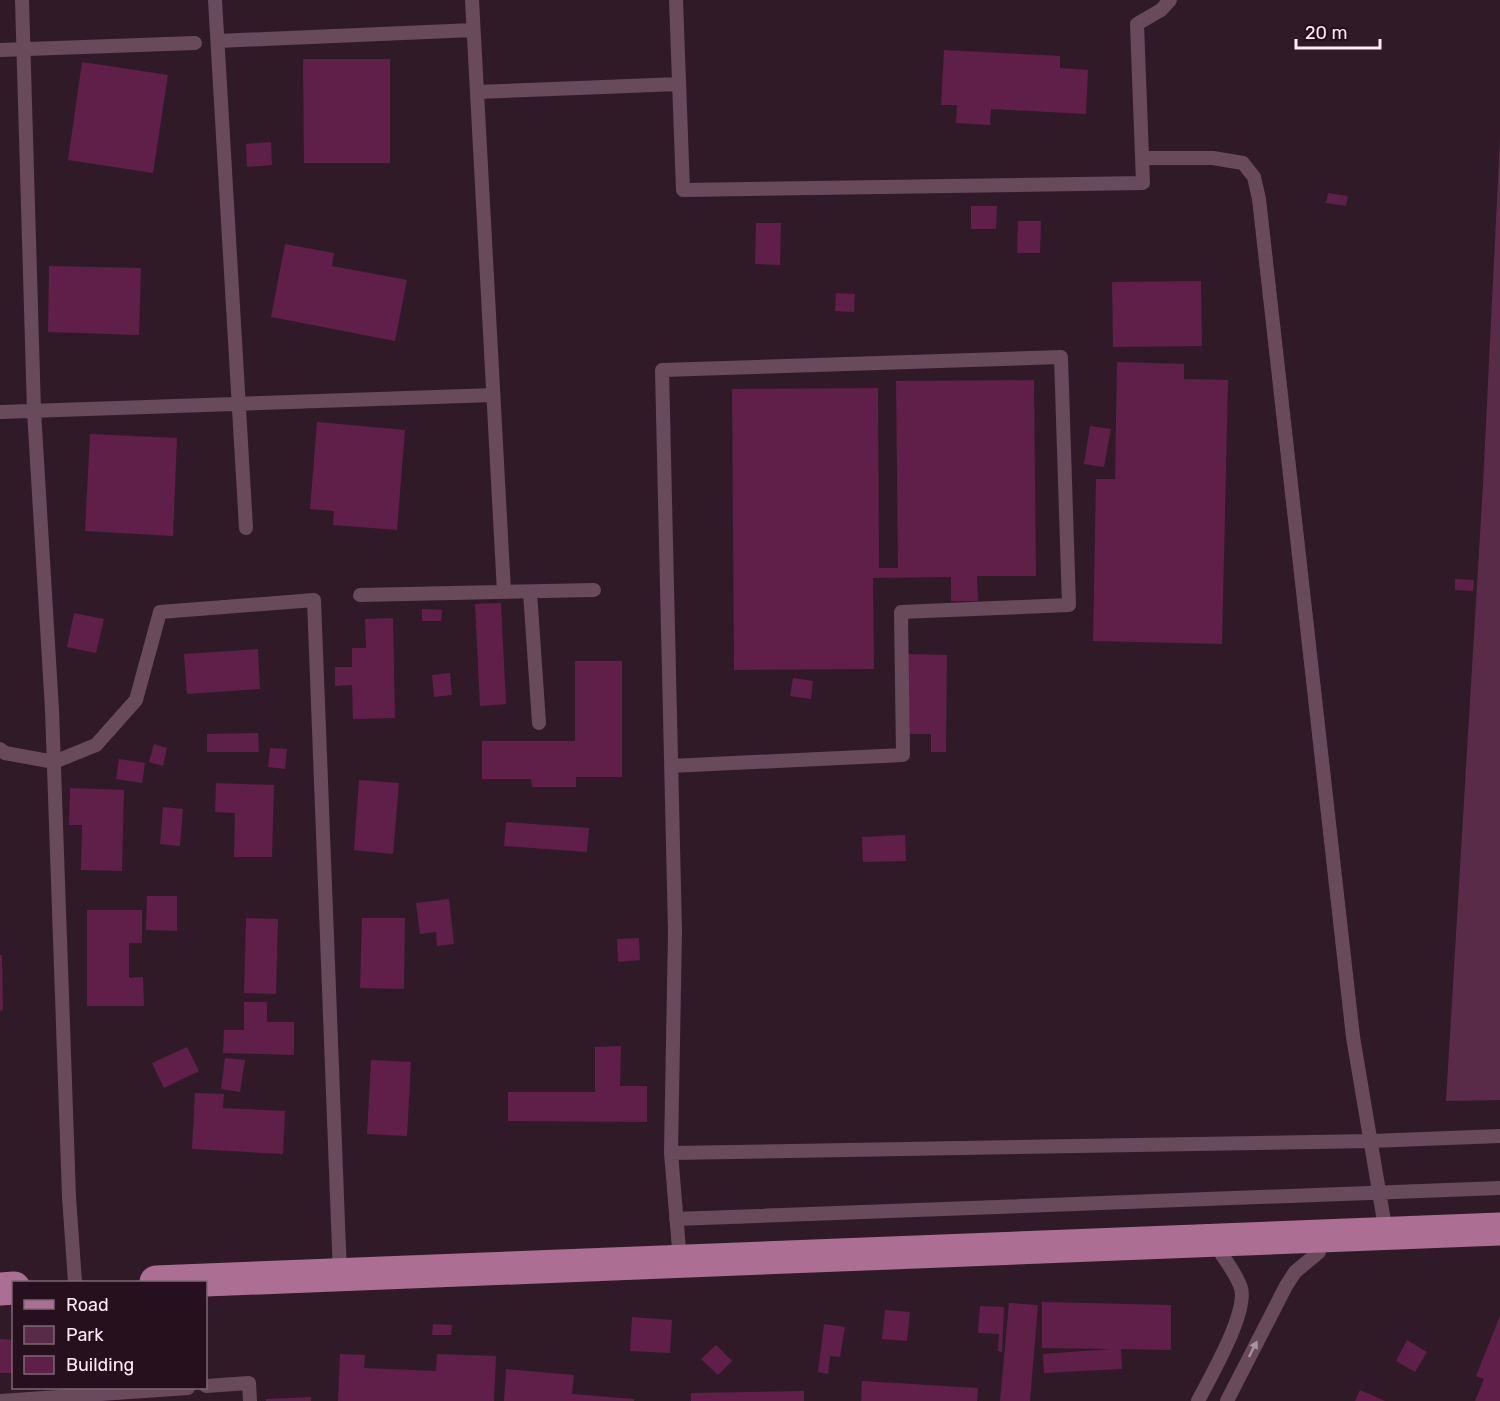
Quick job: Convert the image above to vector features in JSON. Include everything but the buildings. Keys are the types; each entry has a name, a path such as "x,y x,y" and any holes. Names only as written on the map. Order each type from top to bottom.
{"main road":[{"path":"182,1281 1500,1229"},
{"path":"207,1296 1500,1246"}],"lane":[{"path":"22,0 34,411 54,762 69,1197 75,1281"},
{"path":"215,0 246,528"},
{"path":"472,0 504,592"},
{"path":"676,0 683,190 1143,183 1137,24 1161,10 1170,0"},
{"path":"218,41 473,30"},
{"path":"0,50 195,44"},
{"path":"477,92 679,84"},
{"path":"1142,158 1213,158 1243,163 1254,177 1259,199 1353,1037 1386,1233"},
{"path":"671,766 903,754 901,612 1069,605 1061,357 662,370 671,766 675,931 671,1153 680,1261"},
{"path":"0,412 493,395"},
{"path":"360,595 594,590"},
{"path":"530,592 539,723"},
{"path":"0,749 5,753 54,762 96,745 136,700 160,612 314,600 340,1275"},
{"path":"671,1153 1371,1141 1500,1136"},
{"path":"676,1219 1500,1188"},
{"path":"1227,1401 1295,1272 1319,1252"},
{"path":"1198,1401 1241,1309 1241,1289 1232,1269 1222,1255"},
{"path":"207,1386 249,1383 250,1401"},
{"path":"0,1401 174,1389"}],"green space":[{"path":"1500,139 1500,1100 1446,1101 1483,485"}]}
